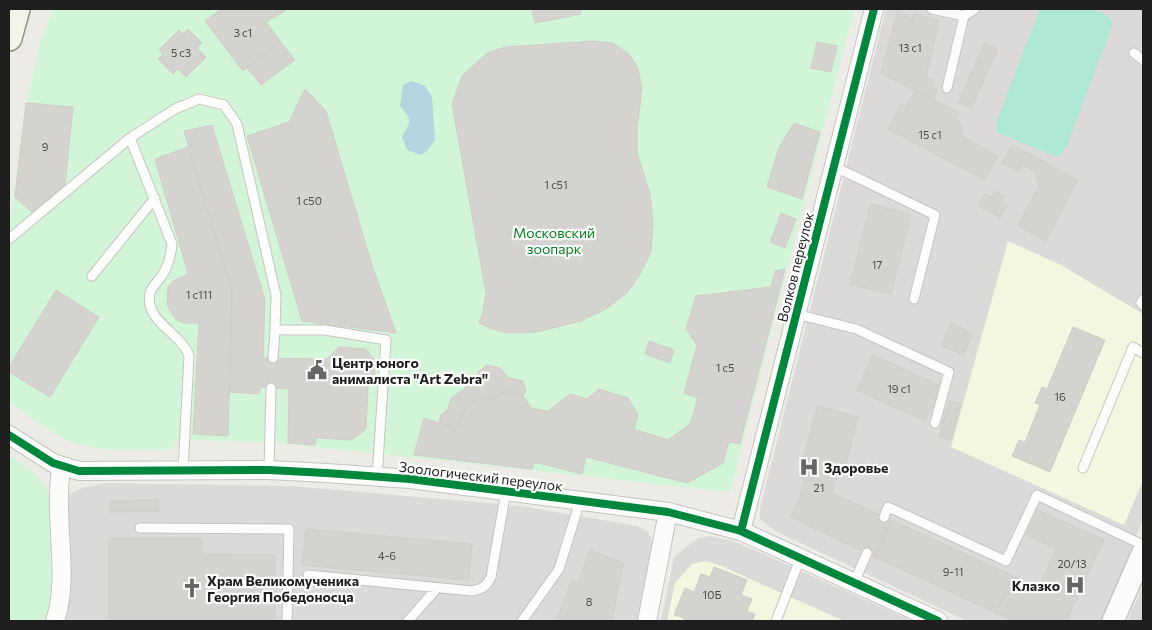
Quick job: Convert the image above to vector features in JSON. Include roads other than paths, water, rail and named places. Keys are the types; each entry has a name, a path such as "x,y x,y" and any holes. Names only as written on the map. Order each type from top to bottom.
{"main road":[{"path":"9,38 17,9"}],"street":[{"name":"Волков переулок","path":"741,532 874,9"},
{"name":"Зоологический переулок","path":"9,435 61,468 79,471 269,470 377,476 668,512 741,532 938,621"},
{"path":"55,621 59,608 62,584 58,504 61,468"},
{"path":"647,621 668,512"},
{"path":"1113,621 1143,552"}],"lane":[{"path":"932,9 964,16"},
{"path":"946,88 964,16 975,9"},
{"path":"1134,53 1143,60"},
{"path":"9,239 130,138 175,109 198,99 224,105 237,124 276,295 273,358"},
{"path":"130,138 172,244 170,258 162,275 151,290 149,304 158,321 185,345 189,356 183,470"},
{"path":"833,166 935,215 914,298"},
{"path":"92,276 155,198"},
{"path":"1143,300 1141,304 1143,304"},
{"path":"796,314 856,329 949,372 935,423"},
{"path":"275,330 325,330 386,340 377,476"},
{"path":"1083,468 1133,347 1143,353"},
{"path":"269,470 271,388"},
{"path":"308,575 472,591 486,586 492,577 506,491"},
{"path":"884,517 888,507 1006,562 1037,495 1143,545"},
{"path":"522,621 559,569 580,501"},
{"path":"140,528 289,529 287,621"},
{"path":"854,583 867,553"},
{"path":"776,621 800,558"},
{"path":"408,621 437,588"}],"water":[{"path":"411,81 424,85 432,97 435,140 427,151 421,155 407,150 402,137 409,121 409,118 400,106 403,85"}],"place":[{"name":"Центр юного анималиста \"Art Zebra\"","path":"317,370"},
{"name":"Здоровье","path":"809,467"},
{"name":"Клазко","path":"1075,585"},
{"name":"Храм Великомученика Георгия Победоносца","path":"192,588"}],"park label":[{"name":"Московский зоопарк","path":"554,240"}]}
